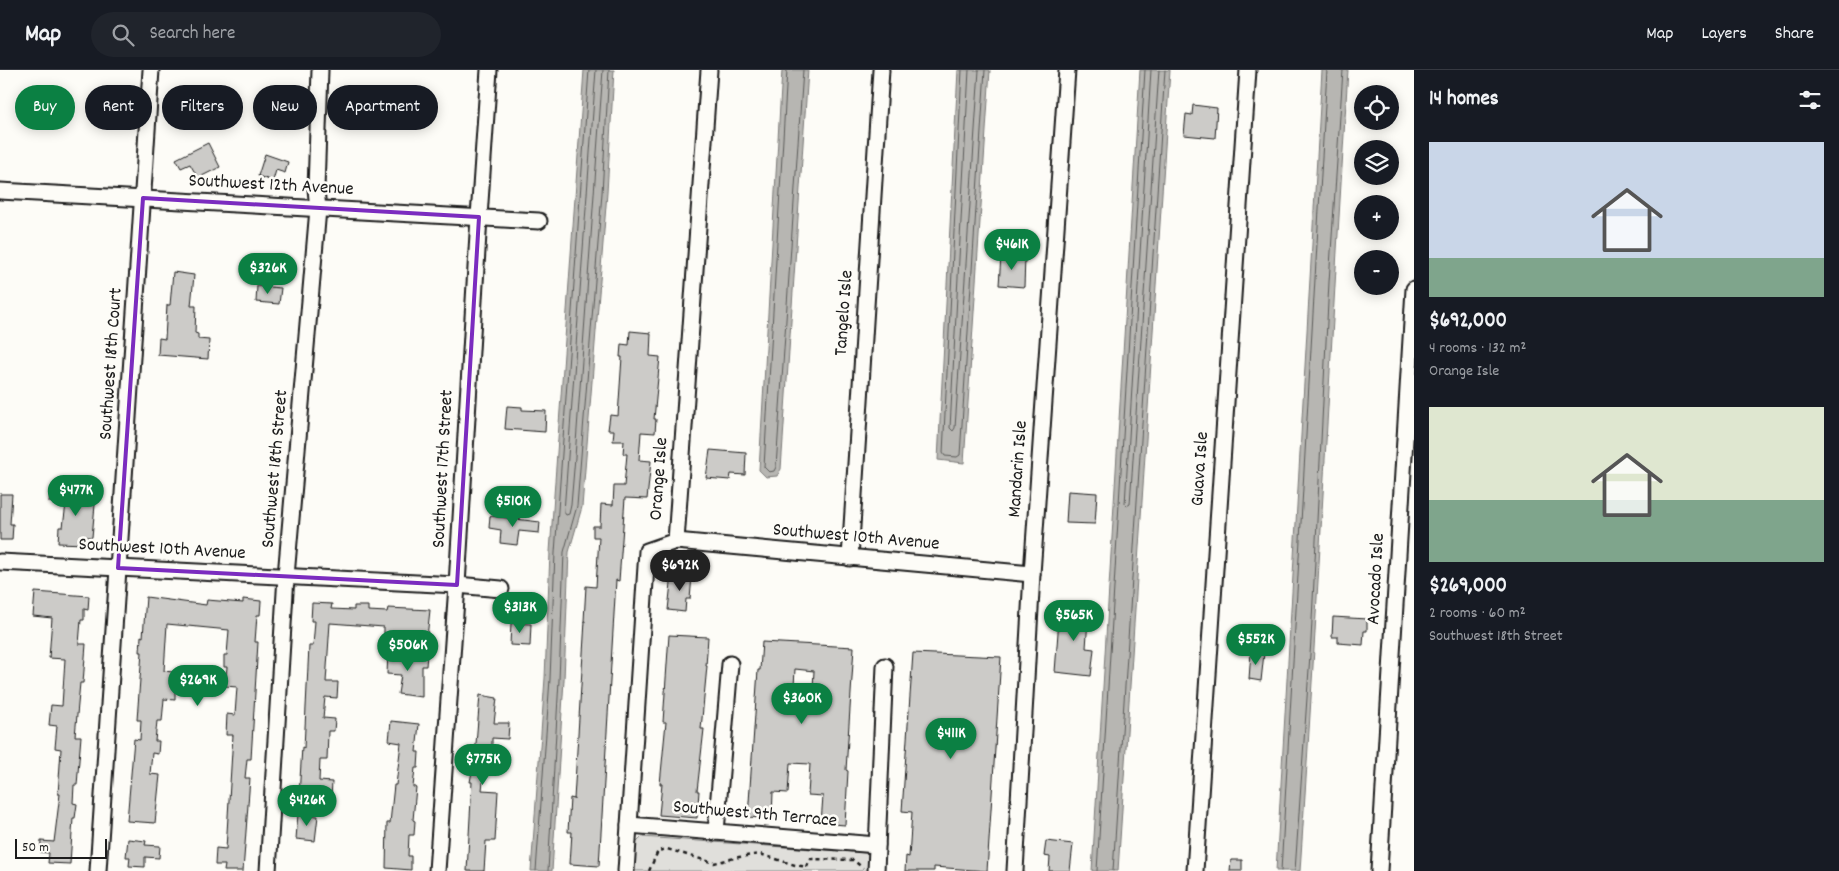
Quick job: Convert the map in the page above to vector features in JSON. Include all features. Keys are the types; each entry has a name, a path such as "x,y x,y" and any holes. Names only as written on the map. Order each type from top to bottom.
{"street":[{"name":"Southwest 18th Court","path":"98,871 151,70"},
{"name":"Southwest 18th Street","path":"268,871 286,576 318,209 316,189 320,70"},
{"name":"Southwest 17th Street","path":"437,871 489,70"},
{"name":"Orange Isle","path":"626,871 647,552 676,541 710,70"},
{"name":"Tangelo Isle","path":"850,558 880,70"},
{"name":"Mandarin Isle","path":"1015,871 1032,574 1067,70"},
{"name":"Guava Isle","path":"1195,871 1248,70"},
{"name":"Southwest 12th Avenue","path":"0,191 539,221"},
{"name":"Avocado Isle","path":"1379,871 1414,289"},
{"name":"Southwest 10th Avenue","path":"676,541 1032,574"},
{"name":"Southwest 10th Avenue","path":"0,562 457,585 501,589"},
{"path":"716,832 730,664"},
{"path":"876,871 885,666"},
{"name":"Southwest 9th Terrace","path":"629,825 878,845"}],"path":[{"path":"649,871 658,851 667,849 714,864 739,856 760,854 794,865 807,867 810,858 853,860 864,871"}],"highlighted area":[{"path":"143,198 479,217 457,585 118,568"}],"shaded area":[{"path":"642,837 868,853 870,854 871,871 633,871 635,844"}],"water":[{"path":"584,70 614,70 607,193 582,507 569,552 564,680 552,871 531,871 545,678 550,552"},
{"path":"782,70 808,70 781,469 777,476 766,477 759,470"},
{"path":"958,70 990,70 964,463 938,460"},
{"path":"1140,70 1170,70 1118,871 1092,871"},
{"path":"1322,70 1348,70 1300,871 1276,871"}],"building":[{"path":"1193,105 1217,108 1215,138 1184,135 1186,114 1192,115"},
{"path":"208,143 220,167 198,178 190,164 181,168 176,159"},
{"path":"265,154 288,162 285,173 276,170 273,181 258,176"},
{"path":"1001,256 1025,257 1024,287 999,285"},
{"path":"173,272 194,275 191,306 196,306 195,333 198,334 198,339 209,340 208,359 158,355 159,338 165,339 167,305 170,305"},
{"path":"257,286 281,288 279,304 256,302"},
{"path":"630,331 651,333 650,356 660,357 654,419 656,419 655,433 641,432 639,460 651,461 647,499 625,498 619,581 616,580 599,866 570,864 572,832 568,832 570,798 574,799 586,586 596,587 599,537 593,537 593,526 600,526 601,504 613,505 614,486 624,486 627,454 623,454 624,441 613,441 614,430 608,430 610,415 618,416 622,357 620,357 621,344 629,345"},
{"path":"507,406 522,407 522,410 546,411 545,432 505,429"},
{"path":"710,450 746,453 745,475 731,474 730,480 706,478"},
{"path":"1068,491 1097,493 1095,524 1066,523"},
{"path":"50,492 80,495 80,492 96,494 92,537 85,537 85,544 58,543 59,527 63,527 66,504 49,502"},
{"path":"0,494 12,494 10,524 13,524 12,540 0,540"},
{"path":"490,516 540,522 539,533 519,531 517,545 500,543 501,530 489,528"},
{"path":"672,574 692,576 690,599 686,599 685,612 668,610"},
{"path":"35,592 89,596 88,610 84,609 84,620 81,620 79,644 86,644 83,683 80,683 75,736 81,736 77,785 74,785 73,803 77,804 75,818 73,818 70,864 48,863 49,853 40,852 41,841 54,842 60,794 58,794 61,749 55,748 57,726 49,725 51,705 62,706 65,659 49,658 52,618 33,616"},
{"path":"146,597 206,605 207,600 243,603 243,599 261,601 260,615 257,615 255,642 258,642 251,759 247,759 245,778 250,778 243,871 224,871 225,865 215,865 216,848 226,849 233,735 226,735 227,714 235,715 237,687 225,686 227,667 224,667 224,655 227,655 229,630 167,624 164,671 173,672 172,685 175,686 175,700 164,699 162,721 157,721 155,741 159,741 158,754 152,753 150,774 160,775 155,823 127,821 134,739 140,740 141,720 137,720 142,652 140,652 141,636 143,637"},
{"path":"312,603 332,604 331,609 354,610 354,606 368,606 368,611 387,612 388,608 430,610 427,637 384,633 384,627 330,623 326,682 338,682 337,698 325,697 323,718 335,719 334,731 328,731 327,760 320,760 319,781 332,782 331,798 299,796 302,747 304,748 309,646 313,646 315,621 311,621"},
{"path":"1060,606 1093,608 1092,620 1088,619 1086,648 1094,649 1091,676 1055,672"},
{"path":"1333,617 1367,619 1367,631 1364,631 1363,645 1338,643 1338,637 1332,637"},
{"path":"511,623 531,624 530,646 510,645"},
{"path":"669,635 708,637 701,729 704,729 697,791 699,791 697,818 659,815 666,722 663,722"},
{"path":"762,642 854,647 846,770 848,771 845,825 821,823 823,796 808,795 810,764 790,763 788,793 773,792 772,819 748,817 758,670 760,670","holes":["795,669 814,671 812,705 793,704"]},
{"path":"388,652 427,654 426,666 422,666 422,697 398,694 401,675 387,674"},
{"path":"1251,652 1264,653 1261,681 1249,679"},
{"path":"913,653 1001,657 987,871 934,867 934,871 905,871 906,856 909,857 912,812 902,811"},
{"path":"480,695 497,698 494,723 509,723 508,739 492,738 492,749 487,749 482,790 498,791 495,841 486,841 484,871 467,871 472,782 470,782 475,756"},
{"path":"391,721 419,724 416,752 419,752 418,768 415,768 413,787 416,787 413,820 415,821 414,835 409,835 408,856 411,856 411,870 386,868 387,823 390,823 401,743 389,741"},
{"path":"298,814 318,816 315,841 296,839"},
{"path":"128,839 146,841 145,845 160,846 159,858 145,857 145,867 129,866 130,857 126,857"},
{"path":"1046,841 1073,844 1070,871 1049,871 1050,857 1044,856"},
{"path":"1231,860 1242,860 1242,871 1230,871"}]}
